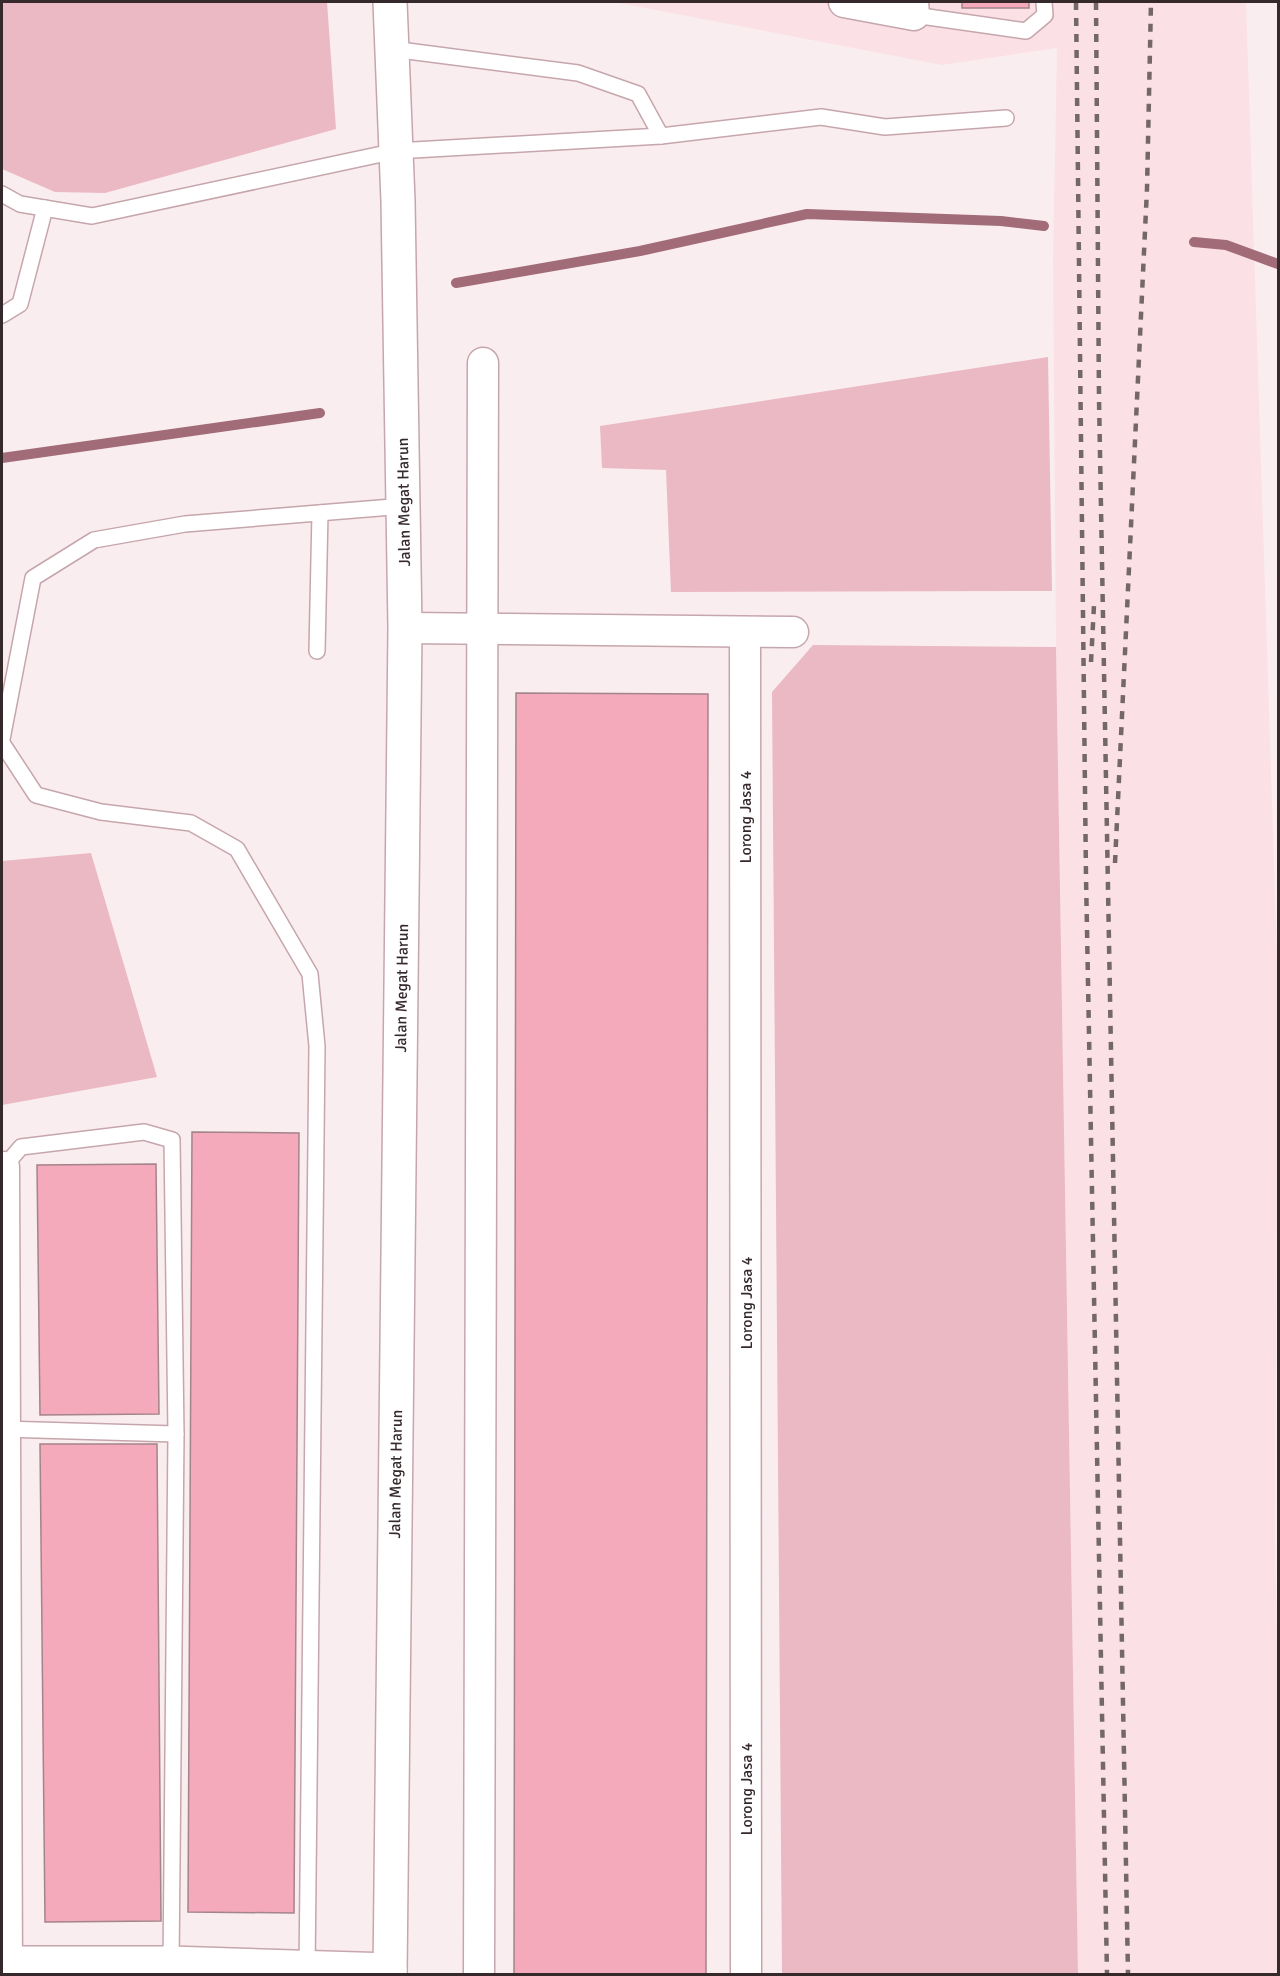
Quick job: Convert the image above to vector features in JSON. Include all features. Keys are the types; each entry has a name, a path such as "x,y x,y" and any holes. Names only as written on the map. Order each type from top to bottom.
{"street":[{"name":"Jalan Megat Harun","path":"390,2 396,151 405,628 390,1972"},
{"path":"844,2 914,8"},
{"path":"479,1974 483,363"},
{"path":"405,628 793,632"},
{"name":"Lorong Jasa 4","path":"746,632 746,1974"},
{"path":"4,1167 5,1967 390,1972"}],"lane":[{"path":"914,8 1026,31 1045,15 1044,2"},
{"path":"392,49 578,73 638,94 661,136"},
{"path":"2,194 20,204 92,216 396,151 661,136 821,117 885,127 1006,118"},
{"path":"2,315 20,304 45,208"},
{"path":"307,1971 317,1046 310,974 237,849 191,823 101,812 36,795 2,741 33,578 94,540 185,524 404,506"},
{"path":"317,651 320,513"},
{"path":"4,1167 21,1147 144,1132 172,1140 176,1434 171,1969"},
{"path":"3,1429 176,1434"}],"shaded area":[{"path":"2,2 327,2 336,129 105,193 55,192 2,169"},
{"path":"614,2 1246,2 1278,987 1275,1538 1278,1692 1278,1974 1078,1974 1056,647 1053,258 1057,48 942,65"},
{"path":"1048,357 1052,591 671,592 666,470 602,468 600,426"},
{"path":"813,645 1056,647 1078,1974 782,1974 772,692"},
{"path":"91,853 157,1077 2,1105 2,861"}],"building":[{"path":"962,2 1029,2 1029,8 962,8"},
{"path":"516,693 708,694 706,1974 514,1974"},
{"path":"192,1132 299,1133 294,1913 188,1912"},
{"path":"156,1164 159,1414 40,1415 37,1165"},
{"path":"40,1444 157,1444 161,1921 45,1922"}],"waterway":[{"path":"456,283 640,251 807,214 1001,221 1044,226"},
{"path":"1194,242 1226,245 1278,264"},
{"path":"2,458 320,413"}],"railway":[{"path":"1076,2 1086,877 1107,1974"},
{"path":"1096,2 1099,399 1128,1974"},
{"path":"1115,863 1147,189 1151,2"},
{"path":"1091,662 1094,605"}]}
